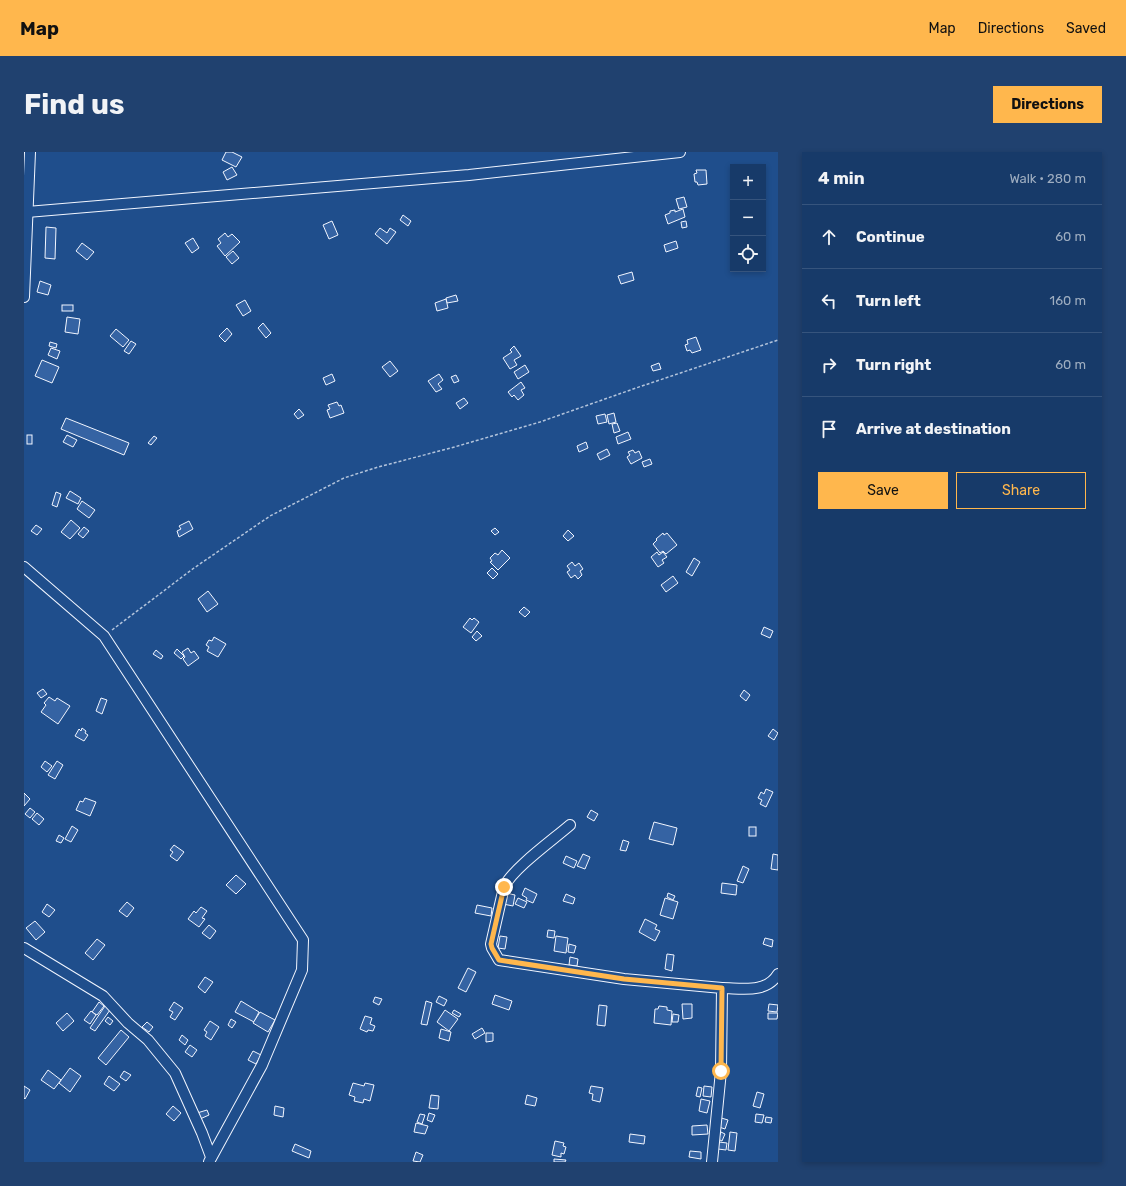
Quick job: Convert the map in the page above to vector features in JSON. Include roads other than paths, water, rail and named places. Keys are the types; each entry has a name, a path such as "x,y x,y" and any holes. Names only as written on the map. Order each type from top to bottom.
{"street":[{"path":"24,297 30,152"},
{"path":"27,212 470,175 680,152"},
{"path":"24,567 104,636 303,940 302,970 262,1065 210,1160"},
{"path":"570,825 507,880 504,887 491,944 499,960 624,979 722,988 760,989 768,984 778,974"},
{"path":"24,948 103,996 128,1023 148,1040 175,1073 202,1133 210,1160"},
{"path":"712,1162 721,1071 722,988"}]}
